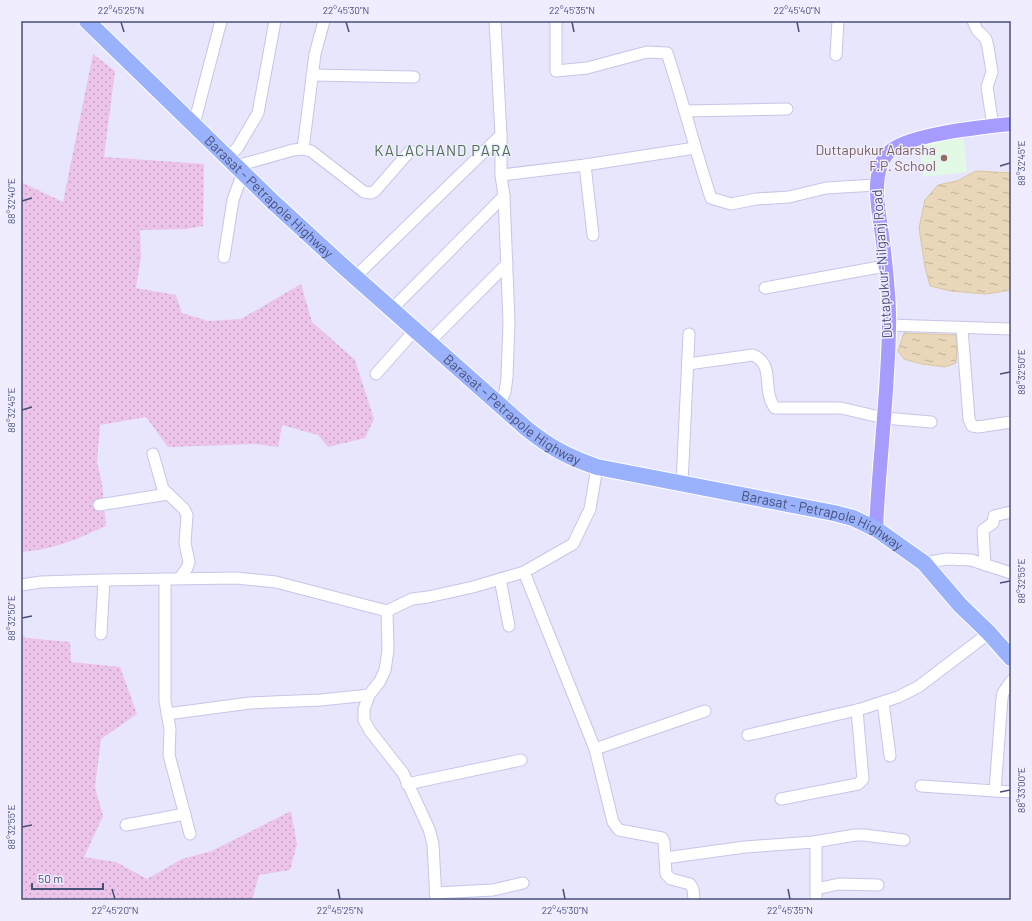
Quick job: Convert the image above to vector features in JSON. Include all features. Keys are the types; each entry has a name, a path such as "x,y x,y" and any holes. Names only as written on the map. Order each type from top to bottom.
{"highway":[{"name":"Barasat - Petrapole Highway","path":"89,22 236,165 355,277 428,343 543,442 574,459 597,467 834,513 854,518 876,528 924,563 960,605 989,633 1011,658"}],"main road":[{"name":"Duttapukur-Nilganj Road","path":"876,528 889,325 885,266 876,185 880,167 886,155 895,147 904,143 950,132 1011,124"}],"street":[{"path":"194,124 221,21"},
{"path":"224,257 233,200 238,147 258,113 275,21"},
{"path":"303,149 315,54 324,21"},
{"path":"495,21 501,135 501,176 504,196 509,322 506,385 499,405"},
{"path":"556,21 556,71 588,68 647,52 667,53 711,198 731,204 756,199 789,197 826,188 876,185"},
{"path":"836,54 838,21"},
{"path":"973,21 977,30 986,39 988,47 992,72 987,87 992,126"},
{"path":"312,75 414,77"},
{"path":"685,111 787,109"},
{"path":"355,277 501,135"},
{"path":"501,176 695,148"},
{"path":"236,165 303,149 311,151 364,192 371,193 410,151"},
{"path":"585,165 593,235"},
{"path":"392,310 504,196"},
{"path":"428,343 507,264"},
{"path":"765,288 885,266"},
{"path":"889,325 1011,329"},
{"path":"962,328 969,418 972,426 978,427 1011,422"},
{"path":"376,374 415,330"},
{"path":"682,484 689,334"},
{"path":"688,364 753,354 761,358 765,365 770,398 774,408 841,408 884,418 931,422"},
{"path":"153,454 162,487 184,509 187,515 185,543 189,562 180,578"},
{"path":"21,585 41,582 236,578 276,582 387,611 412,599 435,595 524,572 573,544 590,509 597,467"},
{"path":"99,505 168,494"},
{"path":"985,565 983,530 992,523 994,516 1011,512"},
{"path":"924,563 958,559 971,560 1011,573"},
{"path":"524,572 595,749 613,822 619,830 662,838 664,842 666,874 671,879 690,884 693,889 694,900"},
{"path":"165,579 165,700 170,729 169,755 170,764 190,834"},
{"path":"500,579 510,626"},
{"path":"101,634 104,580"},
{"path":"387,611 388,650 385,670 380,681 369,695 364,709 364,720 370,731 403,773 429,829 433,844 435,896 493,890 523,883"},
{"path":"748,735 857,710 910,692 989,633"},
{"path":"995,791 1002,698 1003,693 1011,681"},
{"path":"167,714 250,703 331,700 369,695"},
{"path":"883,702 890,756"},
{"path":"781,800 858,784 861,782 863,779 857,710"},
{"path":"595,749 705,711"},
{"path":"407,784 521,760"},
{"path":"921,786 1011,792"},
{"path":"126,825 185,814"},
{"path":"665,858 745,847 814,842 855,835 904,840"},
{"path":"814,842 816,846 816,900"},
{"path":"816,889 838,884 878,885"}],"shaded area":[{"path":"93,54 115,71 104,157 204,164 203,226 186,229 140,230 141,257 136,288 176,295 182,313 208,321 241,319 301,284 312,322 355,360 374,419 365,438 328,447 318,435 282,425 278,447 256,444 168,447 146,417 100,425 97,462 102,483 106,526 54,546 21,552 21,182 63,202"},
{"name":"Duttapukur Adarsha F.P. School","path":"964,139 967,172 923,177 920,143"},
{"path":"21,633 26,638 70,642 71,662 120,667 137,714 101,739 95,787 103,816 84,857 116,862 147,879 182,859 212,851 291,811 297,844 290,870 259,875 252,900 21,900"}],"water":[{"path":"976,171 1011,173 1011,290 986,294 951,291 930,286 925,267 919,228 925,200 938,185 957,181"},
{"path":"904,333 956,335 956,363 945,367 922,364 904,359 898,351"}],"place":[{"name":"Duttapukur Adarsha F.P. School","path":"944,158"}],"district":[{"name":"KALACHAND PARA","path":"443,151"}]}
